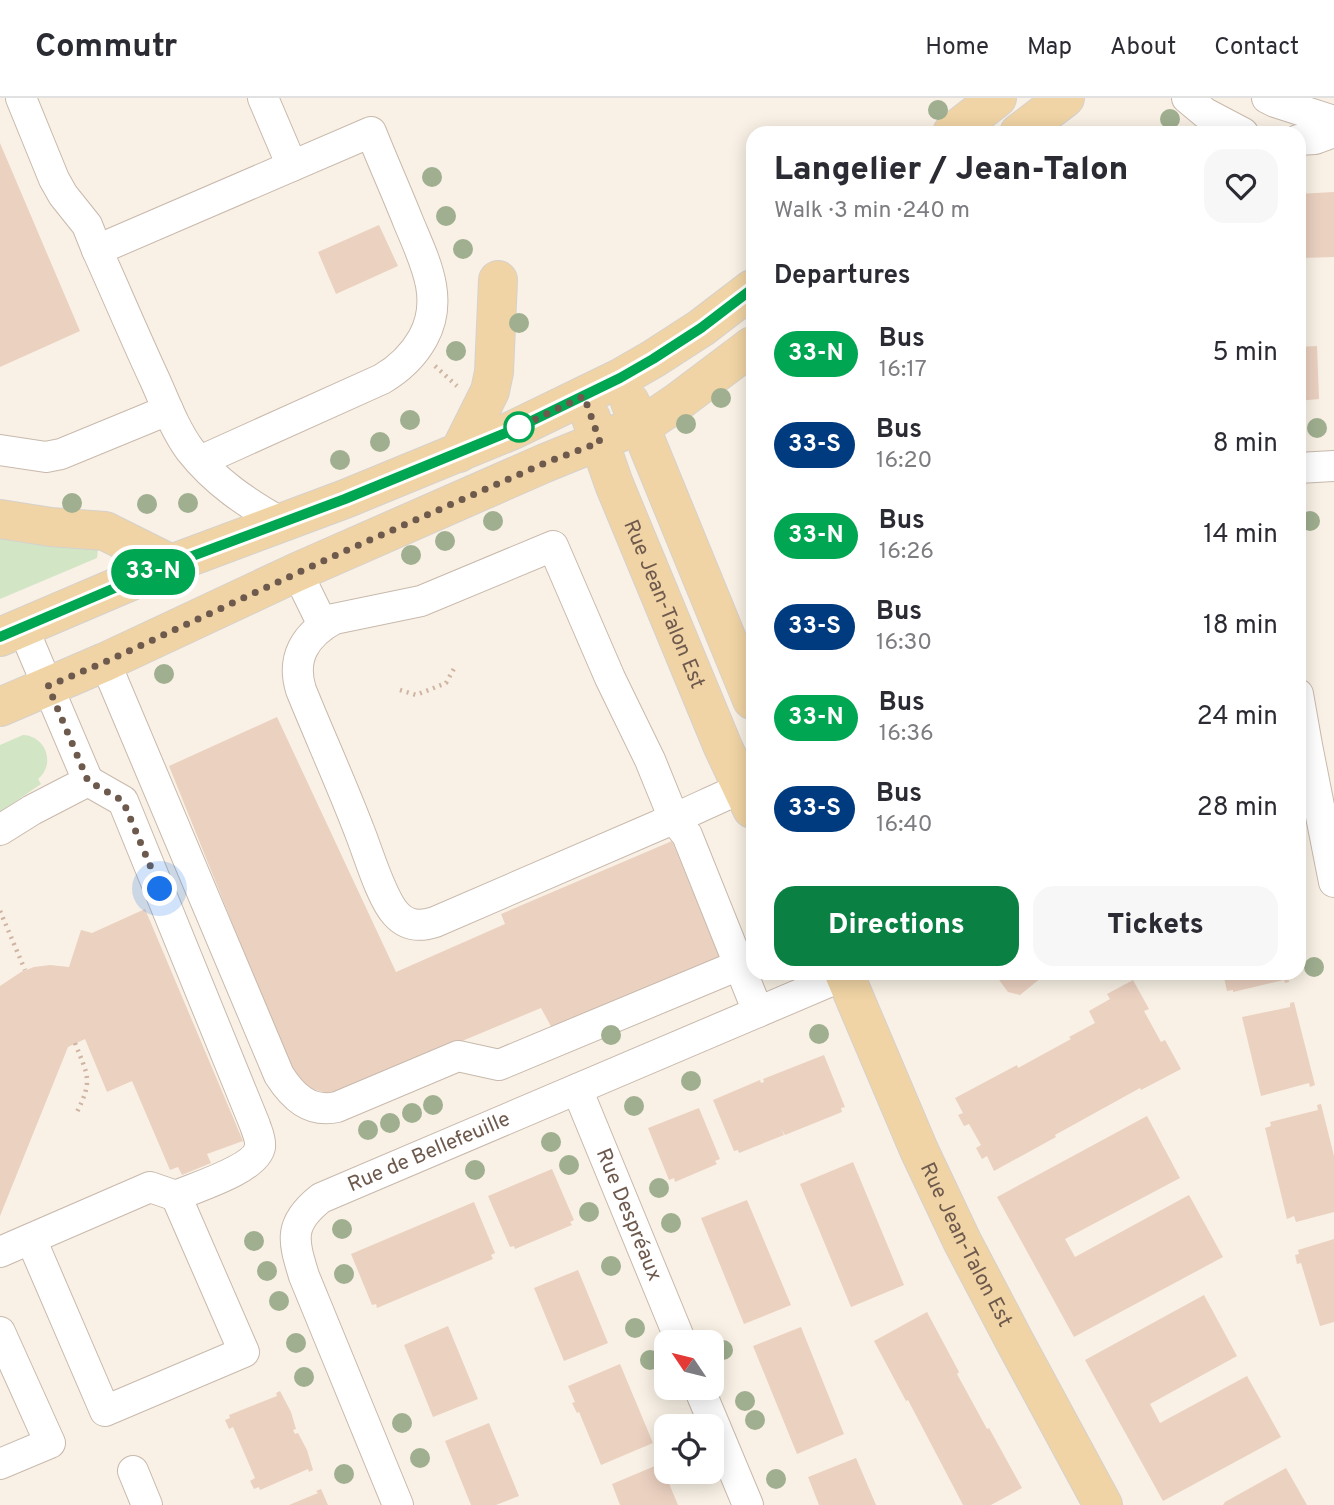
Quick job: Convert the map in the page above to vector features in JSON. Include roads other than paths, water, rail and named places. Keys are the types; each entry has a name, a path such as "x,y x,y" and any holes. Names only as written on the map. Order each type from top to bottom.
{"main road":[{"path":"961,126 997,98"},
{"path":"1028,126 1065,98"},
{"path":"459,453 490,391 495,358 498,280"},
{"path":"11,632 171,564 282,523 513,430 653,359 701,328 746,294"},
{"path":"0,707 105,662 296,572 545,463 639,425 664,412 746,350"},
{"path":"620,378 746,685"},
{"name":"Rue Jean-Talon Est","path":"584,396 614,484 746,797"},
{"path":"0,519 51,527 105,531 171,564"},
{"name":"Rue Jean-Talon Est","path":"848,980 914,1138 962,1241 1103,1505"}],"street":[{"path":"21,98 54,179 87,225 168,410 188,447 231,491 282,523"},
{"path":"263,98 292,166"},
{"path":"1187,98 1205,113 1230,126"},
{"path":"1267,98 1334,121"},
{"path":"97,250 371,132 427,267 434,306 418,347 395,372 382,379 200,461"},
{"path":"1306,140 1334,132"},
{"path":"0,450 46,457 61,454 168,410"},
{"path":"1306,468 1334,466"},
{"path":"746,799 674,819 435,922 423,926 412,925 390,906 382,888 298,680 300,655 304,645 323,625 334,620 364,624 553,546 674,819 687,835 758,1012"},
{"path":"296,572 323,625"},
{"path":"0,1252 150,1187 177,1196 250,1163 260,1147 260,1138 123,801 88,781 48,686 11,632"},
{"path":"105,662 279,1075 287,1087 307,1104 327,1109 337,1107 458,1056 499,1065 740,965"},
{"path":"1306,739 1334,881"},
{"path":"0,830 88,781"},
{"name":"Rue de Bellefeuille","path":"398,1505 304,1276 295,1234 300,1219 308,1208 321,1198 831,980"},
{"name":"Rue Despréaux","path":"577,1089 676,1330"},
{"path":"30,1238 105,1411 244,1352 177,1196"},
{"path":"0,1332 50,1443 0,1464"},
{"path":"704,1400 748,1505"},
{"path":"133,1471 146,1505"}]}
